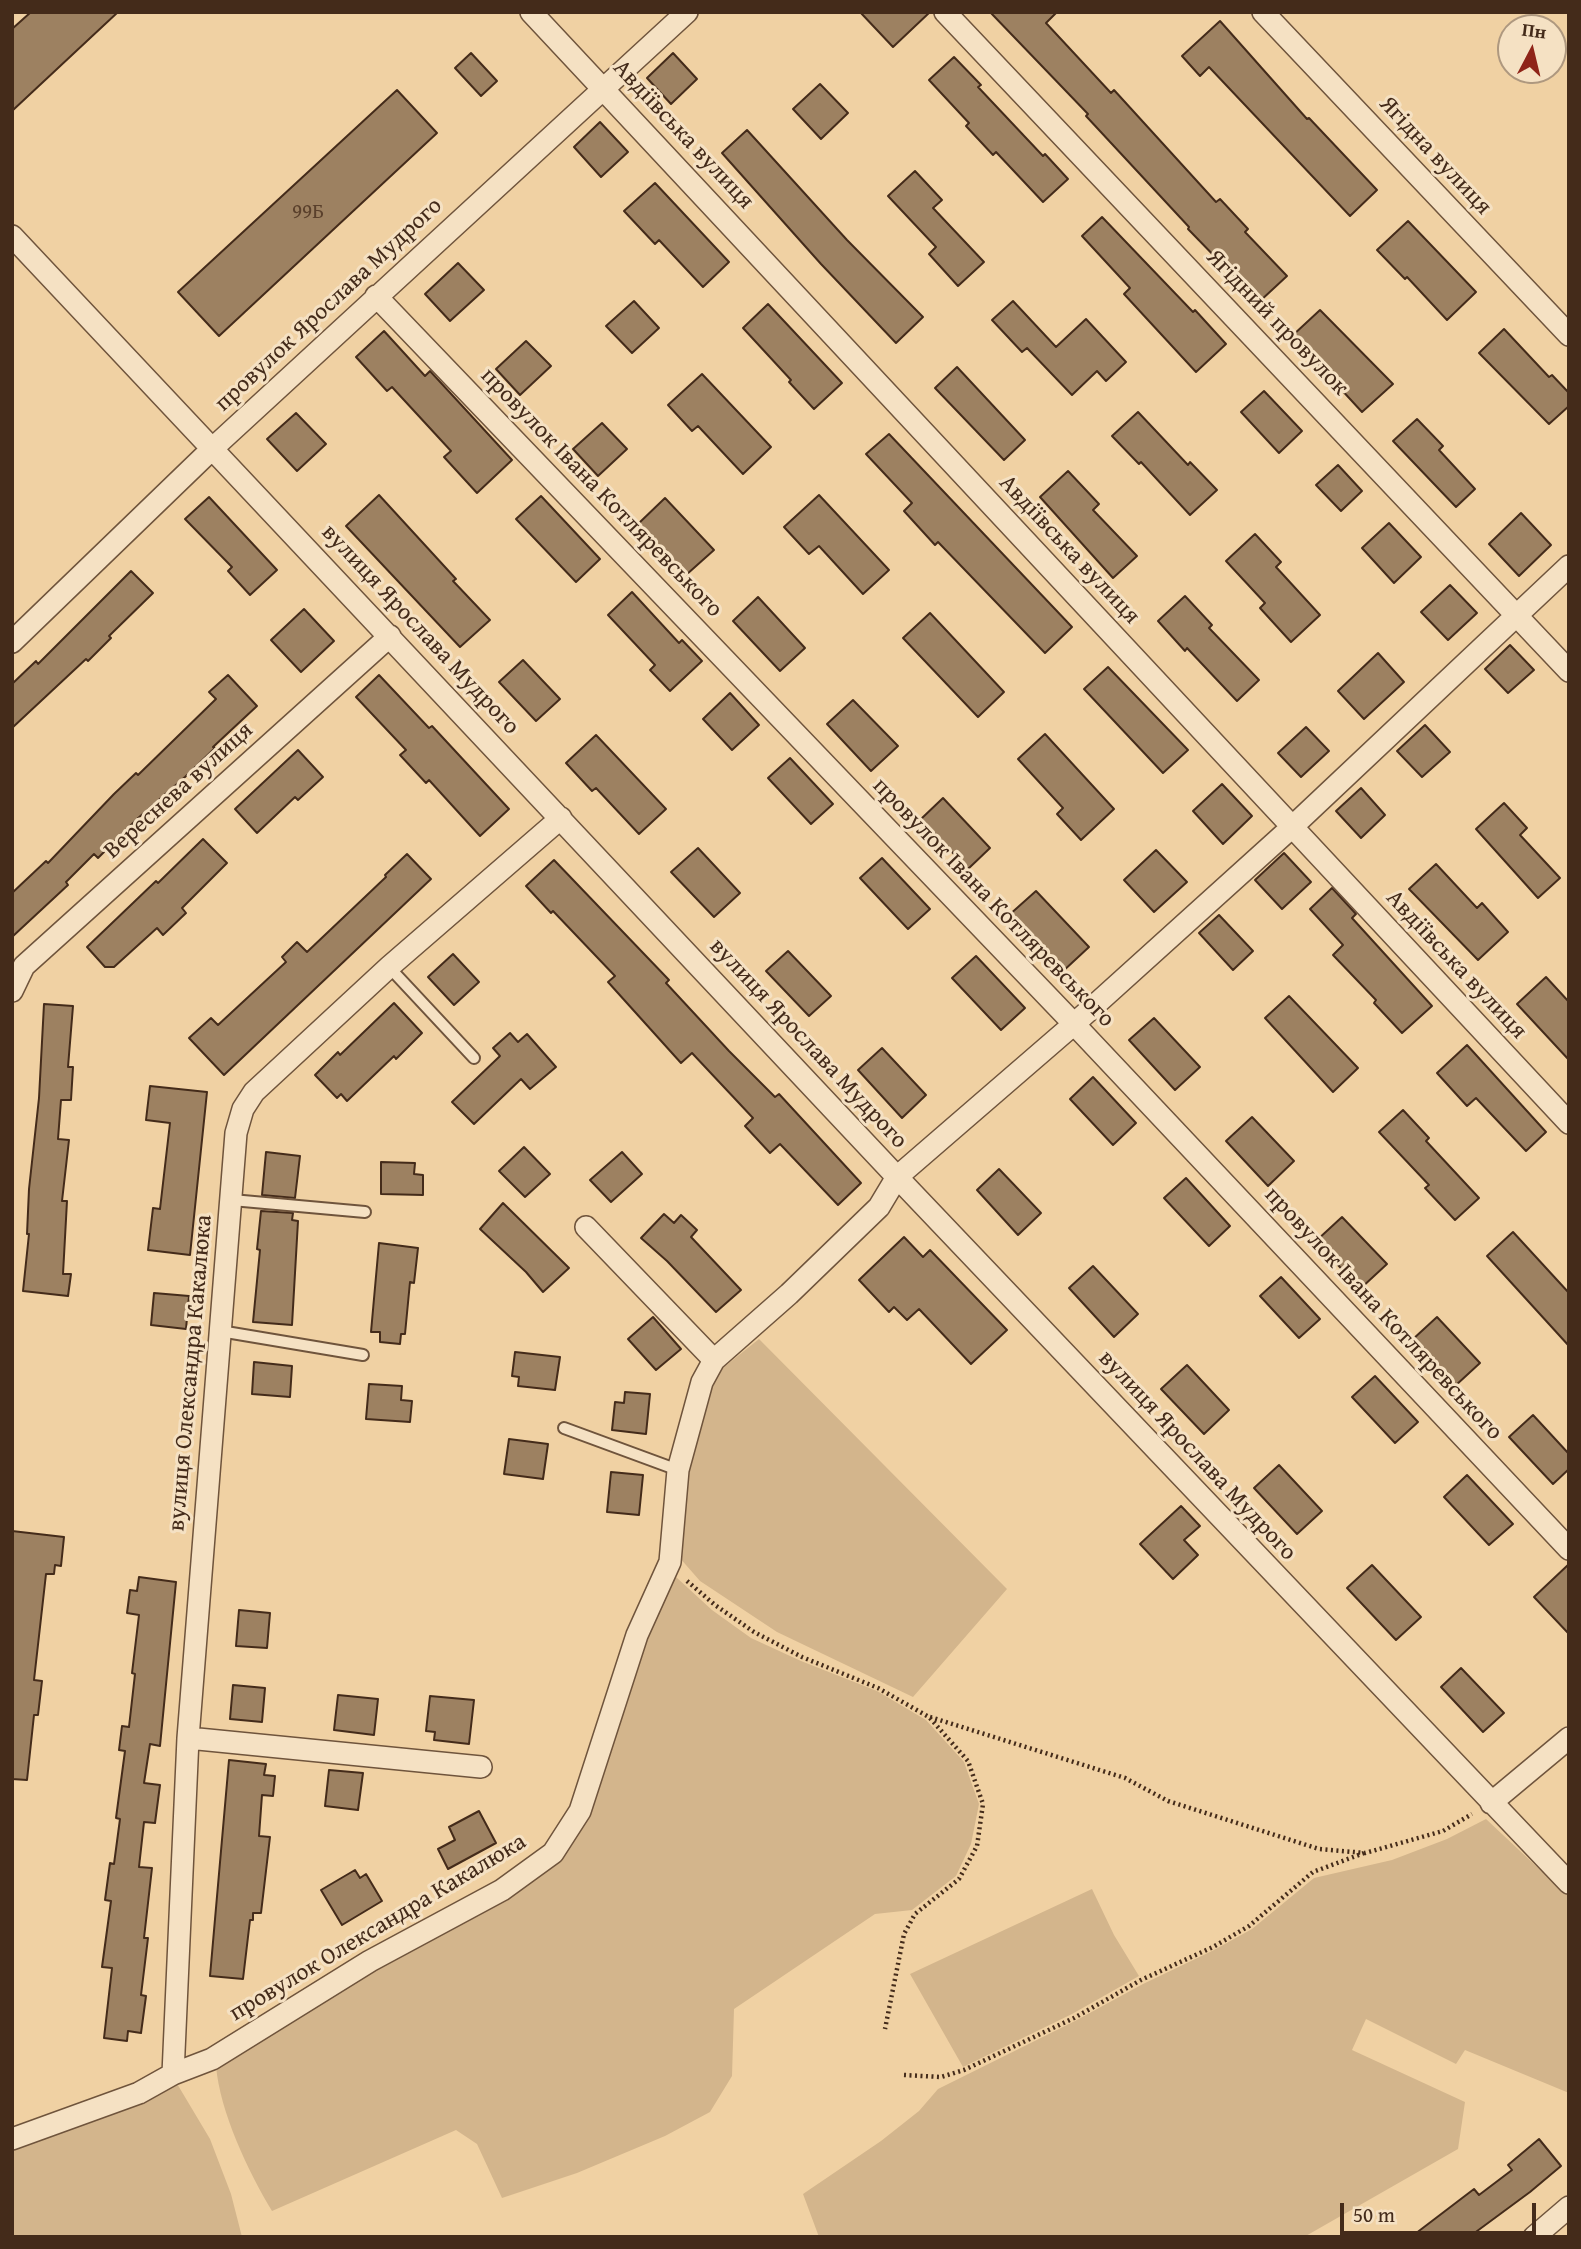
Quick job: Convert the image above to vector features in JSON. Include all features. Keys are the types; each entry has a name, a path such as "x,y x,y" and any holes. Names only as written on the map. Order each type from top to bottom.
{"street":[{"name":"Авдіївська вулиця","path":"531,12 1569,1123"},
{"name":"провулок Ярослава Мудрого","path":"12,642 213,448 687,12"},
{"name":"Ягідний провулок","path":"945,12 1569,671"},
{"name":"Ягідна вулиця","path":"1263,12 1569,335"},
{"name":"вулиця Ярослава Мудрого","path":"12,236 897,1177 1569,1883"},
{"name":"провулок Івана Котляревського","path":"376,296 1074,1024 1569,1549"},
{"name":"провулок Олександра Какалюка","path":"12,2139 139,2094 173,2074 212,2059 370,1961 502,1890 553,1853 580,1811 637,1635 670,1562 678,1470 702,1382 714,1360 789,1294 879,1207 897,1177 1074,1024 1291,828 1569,566"},
{"name":"Вереснева вулиця","path":"12,991 24,966 390,636"},
{"name":"вулиця Олександра Какалюка","path":"173,2074 188,1738 236,1133 243,1109 254,1092 389,967 561,818"},
{"path":"586,1227 714,1360"},
{"path":"188,1738 481,1767"},
{"path":"1490,1803 1569,1738"},
{"path":"1534,2237 1569,2207"}],"lane":[{"path":"389,967 474,1058"},
{"path":"232,1200 365,1212"},
{"path":"220,1332 362,1355"},
{"path":"564,1428 678,1470"}],"path":[{"path":"670,1562 680,1575 715,1605 754,1632 802,1657 878,1688 929,1717 1125,1779 1168,1801 1248,1828 1319,1849 1365,1853"},
{"path":"885,2029 904,1934 915,1914 959,1879 977,1846 983,1804 968,1761 929,1717"},
{"path":"904,2075 941,2077 964,2070 1062,2024 1141,1980 1213,1947 1249,1926 1312,1872 1365,1853 1443,1831 1490,1803"}],"shaded area":[{"path":"759,1339 1007,1589 913,1697 777,1632 700,1581 679,1557 685,1476 701,1417 719,1371"},
{"path":"676,1577 712,1610 751,1638 877,1691 926,1720 964,1762 979,1804 971,1844 956,1876 912,1910 875,1914 734,2009 732,2076 710,2112 665,2136 577,2173 502,2198 477,2144 456,2130 272,2211 236,2141 223,2102 216,2066 373,1967 543,1872 665,1591"},
{"path":"1486,1819 1569,1897 1569,2093 1465,2050 1456,2064 1366,2019 1352,2050 1465,2102 1458,2149 1304,2237 819,2237 803,2194 881,2141 919,2111 938,2089 1252,1929 1314,1878 1392,1860 1447,1839"},
{"path":"1092,1889 1114,1935 1139,1976 1072,2014 963,2067 910,1974"},
{"path":"176,2082 210,2139 231,2194 242,2237 12,2237 12,2148"}],"building":[{"path":"31,12 118,12 12,111 12,29"},
{"path":"860,12 930,12 893,47"},
{"path":"990,12 1057,12 1046,23 1111,93 1114,90 1216,202 1220,199 1248,229 1245,232 1287,276 1259,302 1188,229 1086,116 1088,114"},
{"path":"1220,21 1307,119 1309,118 1377,190 1350,216 1209,67 1200,76 1182,56"},
{"path":"471,53 497,81 481,96 455,68"},
{"path":"673,53 697,79 671,104 647,78"},
{"path":"954,57 981,85 978,87 1068,179 1043,202 996,152 993,155 966,126 969,123 929,80"},
{"path":"820,84 848,113 821,139 793,109"},
{"path":"397,90 437,133 219,336 178,292"},
{"path":"600,122 628,152 601,177 574,147"},
{"path":"747,130 847,240 923,317 896,343 722,153"},
{"path":"915,171 942,200 933,208 984,262 958,286 929,254 936,247 888,196"},
{"path":"655,183 729,262 703,287 659,240 655,244 624,211"},
{"path":"1102,217 1226,344 1196,372 1124,294 1130,288 1082,236"},
{"path":"1408,221 1476,292 1447,320 1407,277 1405,279 1377,250"},
{"path":"458,263 484,290 450,321 425,294"},
{"path":"634,301 659,328 632,353 606,326"},
{"path":"1013,301 1056,347 1086,319 1126,362 1106,381 1097,371 1072,395 1027,348 1022,352 992,320"},
{"path":"768,304 842,383 814,409 743,328"},
{"path":"1320,310 1393,384 1362,412 1292,336"},
{"path":"1504,329 1549,377 1552,375 1569,393 1569,406 1549,424 1479,353"},
{"path":"384,331 425,376 430,371 512,460 477,493 444,457 451,451 392,387 387,391 356,357"},
{"path":"526,341 551,366 520,395 496,369"},
{"path":"957,367 1025,440 1004,460 935,388"},
{"path":"702,374 771,447 743,474 698,426 692,431 668,405"},
{"path":"1264,391 1302,431 1279,453 1241,412"},
{"path":"1138,412 1188,465 1190,462 1217,490 1190,515 1141,462 1139,464 1112,436"},
{"path":"296,413 326,444 297,471 267,439"},
{"path":"1417,419 1443,446 1439,450 1475,489 1456,507 1393,441"},
{"path":"602,423 627,449 598,476 573,449"},
{"path":"889,434 1072,627 1045,653 938,542 935,545 904,511 912,503 866,454"},
{"path":"1338,465 1362,491 1341,511 1316,485"},
{"path":"1068,471 1099,504 1093,510 1137,556 1113,578 1040,497"},
{"path":"379,495 490,620 460,647 346,526"},
{"path":"819,495 889,570 863,594 819,546 809,554 784,527"},
{"path":"541,496 600,559 576,582 516,519"},
{"path":"209,497 277,570 250,595 228,571 232,567 185,519"},
{"path":"665,498 714,550 686,575 638,524"},
{"path":"1521,513 1551,545 1519,576 1489,544"},
{"path":"1389,523 1421,557 1394,583 1362,548"},
{"path":"1255,534 1281,562 1276,567 1320,615 1291,642 1260,608 1265,603 1226,561"},
{"path":"131,571 153,593 88,661 86,659 12,728 12,684 36,661 38,664"},
{"path":"1450,585 1477,613 1448,640 1421,612"},
{"path":"632,592 679,643 682,640 702,661 670,691 650,670 655,665 608,615"},
{"path":"1185,596 1212,625 1209,628 1259,680 1237,701 1158,621"},
{"path":"758,597 805,648 780,671 733,621"},
{"path":"304,609 334,641 301,672 271,640"},
{"path":"930,613 1004,692 978,717 903,638"},
{"path":"1510,645 1534,670 1508,693 1485,669"},
{"path":"1378,653 1404,682 1364,719 1338,691"},
{"path":"523,660 560,699 536,721 499,682"},
{"path":"1108,667 1188,750 1163,773 1084,689"},
{"path":"228,675 257,706 98,858 94,854 66,882 68,885 12,937 12,893 46,861 48,863 114,794 136,773 138,775 216,699 209,692"},
{"path":"379,675 429,728 432,726 509,809 480,836 429,780 426,783 400,755 406,750 356,697"},
{"path":"730,693 759,725 732,750 703,719"},
{"path":"853,700 898,746 871,771 827,724"},
{"path":"1425,725 1450,752 1422,777 1397,751"},
{"path":"1306,727 1329,751 1301,777 1278,753"},
{"path":"1045,734 1114,809 1081,840 1057,814 1063,808 1018,759"},
{"path":"596,735 666,809 639,834 596,788 592,791 566,763"},
{"path":"298,750 323,777 298,800 295,797 257,833 235,809"},
{"path":"790,758 833,804 811,824 768,778"},
{"path":"1222,784 1252,816 1223,844 1193,811"},
{"path":"1361,788 1385,815 1361,838 1336,811"},
{"path":"943,798 990,848 968,869 921,819"},
{"path":"1504,803 1527,828 1520,835 1560,878 1538,898 1476,829"},
{"path":"203,839 227,863 182,908 186,913 163,935 157,928 114,967 105,967 87,947"},
{"path":"698,848 740,893 714,917 671,872"},
{"path":"1156,850 1187,882 1154,912 1124,880"},
{"path":"1284,853 1311,882 1282,909 1255,880"},
{"path":"407,854 431,879 224,1075 189,1038 211,1018 218,1025 286,962 282,957 297,942 307,952"},
{"path":"882,858 930,909 908,929 860,878"},
{"path":"554,860 669,980 666,983 729,1051 775,1097 779,1094 861,1183 838,1205 780,1144 770,1153 745,1126 753,1118 692,1053 681,1063 608,982 615,976 526,886"},
{"path":"1436,864 1477,908 1482,903 1508,932 1478,960 1409,889"},
{"path":"1332,888 1356,914 1352,918 1432,1006 1402,1033 1374,1003 1376,1000 1333,955 1343,945 1310,909"},
{"path":"1036,891 1089,947 1061,973 1008,916"},
{"path":"1219,915 1253,951 1233,970 1199,933"},
{"path":"788,951 831,996 809,1016 766,971"},
{"path":"453,954 479,982 454,1005 428,977"},
{"path":"976,956 1025,1008 1001,1030 952,978"},
{"path":"1546,977 1569,1002 1569,1060 1517,1004"},
{"path":"1289,996 1358,1068 1333,1092 1265,1018"},
{"path":"394,1003 422,1033 347,1101 341,1094 337,1098 315,1075"},
{"path":"44,1004 73,1006 68,1067 73,1067 71,1100 61,1100 58,1139 69,1140 62,1201 67,1201 63,1274 71,1274 68,1296 23,1291"},
{"path":"1154,1018 1200,1067 1175,1090 1129,1040"},
{"path":"510,1033 518,1042 527,1034 556,1067 530,1089 521,1079 474,1124 452,1102 500,1056 493,1048"},
{"path":"1467,1045 1546,1132 1526,1151 1476,1098 1467,1106 1437,1073"},
{"path":"882,1048 926,1095 902,1118 858,1070"},
{"path":"1093,1077 1136,1123 1113,1145 1070,1099"},
{"path":"150,1086 207,1092 190,1255 148,1250 153,1208 160,1209 170,1123 146,1120"},
{"path":"1403,1110 1429,1138 1426,1141 1479,1198 1455,1220 1425,1188 1429,1185 1379,1132"},
{"path":"1252,1117 1294,1161 1268,1186 1226,1141"},
{"path":"524,1147 550,1174 525,1197 499,1171"},
{"path":"266,1152 300,1156 295,1198 262,1195"},
{"path":"622,1152 642,1174 611,1202 590,1180"},
{"path":"381,1162 415,1163 414,1174 423,1175 423,1195 381,1194"},
{"path":"999,1169 1041,1213 1018,1235 977,1190"},
{"path":"1186,1178 1230,1226 1209,1246 1164,1198"},
{"path":"503,1203 569,1268 543,1292 526,1272 480,1229"},
{"path":"261,1211 293,1213 292,1220 298,1221 292,1325 253,1322"},
{"path":"664,1214 674,1223 681,1215 697,1230 691,1237 741,1290 716,1312 641,1238"},
{"path":"1342,1217 1387,1264 1360,1289 1316,1241"},
{"path":"1513,1232 1569,1293 1569,1346 1487,1256"},
{"path":"904,1237 923,1257 930,1250 1007,1330 971,1364 919,1309 907,1320 894,1307 889,1312 859,1280"},
{"path":"379,1243 418,1248 414,1283 410,1282 405,1334 401,1334 400,1344 380,1342 380,1332 371,1332"},
{"path":"1093,1266 1138,1314 1114,1337 1069,1288"},
{"path":"1281,1277 1320,1319 1299,1338 1260,1296"},
{"path":"154,1293 189,1296 186,1329 151,1325"},
{"path":"653,1317 681,1349 656,1370 628,1339"},
{"path":"1437,1317 1480,1363 1455,1386 1412,1340"},
{"path":"515,1352 560,1357 555,1390 518,1386 519,1377 512,1376"},
{"path":"254,1362 292,1366 290,1397 252,1394"},
{"path":"1187,1365 1229,1410 1204,1434 1161,1389"},
{"path":"1375,1376 1418,1422 1395,1443 1352,1397"},
{"path":"369,1384 402,1386 401,1400 412,1401 410,1422 366,1419"},
{"path":"625,1392 650,1394 646,1434 612,1430 615,1402 624,1403"},
{"path":"1533,1415 1569,1454 1569,1469 1553,1484 1509,1437"},
{"path":"509,1439 548,1444 543,1479 504,1474"},
{"path":"1279,1465 1322,1511 1297,1534 1254,1488"},
{"path":"611,1472 643,1475 639,1515 607,1512"},
{"path":"1467,1475 1513,1524 1489,1545 1444,1497"},
{"path":"1181,1506 1200,1526 1184,1540 1198,1555 1173,1579 1140,1544"},
{"path":"12,1531 64,1537 61,1566 55,1565 54,1574 46,1574 34,1680 42,1681 38,1715 34,1715 27,1780 12,1779"},
{"path":"1569,1564 1569,1634 1534,1597"},
{"path":"1372,1565 1421,1617 1396,1640 1347,1588"},
{"path":"139,1577 176,1582 160,1746 150,1744 144,1783 160,1785 155,1823 144,1822 139,1867 152,1868 141,1995 146,1996 141,2033 128,2031 127,2041 104,2038 112,1968 102,1967 111,1901 105,1900 110,1863 114,1864 120,1819 116,1818 125,1751 119,1750 122,1726 129,1727 135,1674 132,1673 139,1615 127,1613 130,1590 137,1591"},
{"path":"239,1610 270,1613 267,1648 236,1646"},
{"path":"1461,1668 1504,1713 1483,1732 1441,1687"},
{"path":"233,1685 265,1688 262,1722 230,1719"},
{"path":"338,1695 378,1699 374,1735 334,1730"},
{"path":"430,1696 474,1700 469,1744 434,1740 435,1732 426,1731"},
{"path":"229,1760 266,1764 264,1775 275,1776 273,1796 262,1795 259,1836 270,1837 261,1913 253,1913 253,1920 250,1920 243,1979 210,1976"},
{"path":"329,1770 363,1773 358,1810 325,1806"},
{"path":"479,1811 496,1843 448,1869 438,1849 455,1840 449,1827"},
{"path":"355,1870 360,1878 366,1874 382,1901 342,1925 321,1890"},
{"path":"1539,2139 1561,2166 1530,2192 1469,2237 1411,2237 1474,2189 1479,2195 1512,2170 1508,2165"}]}
